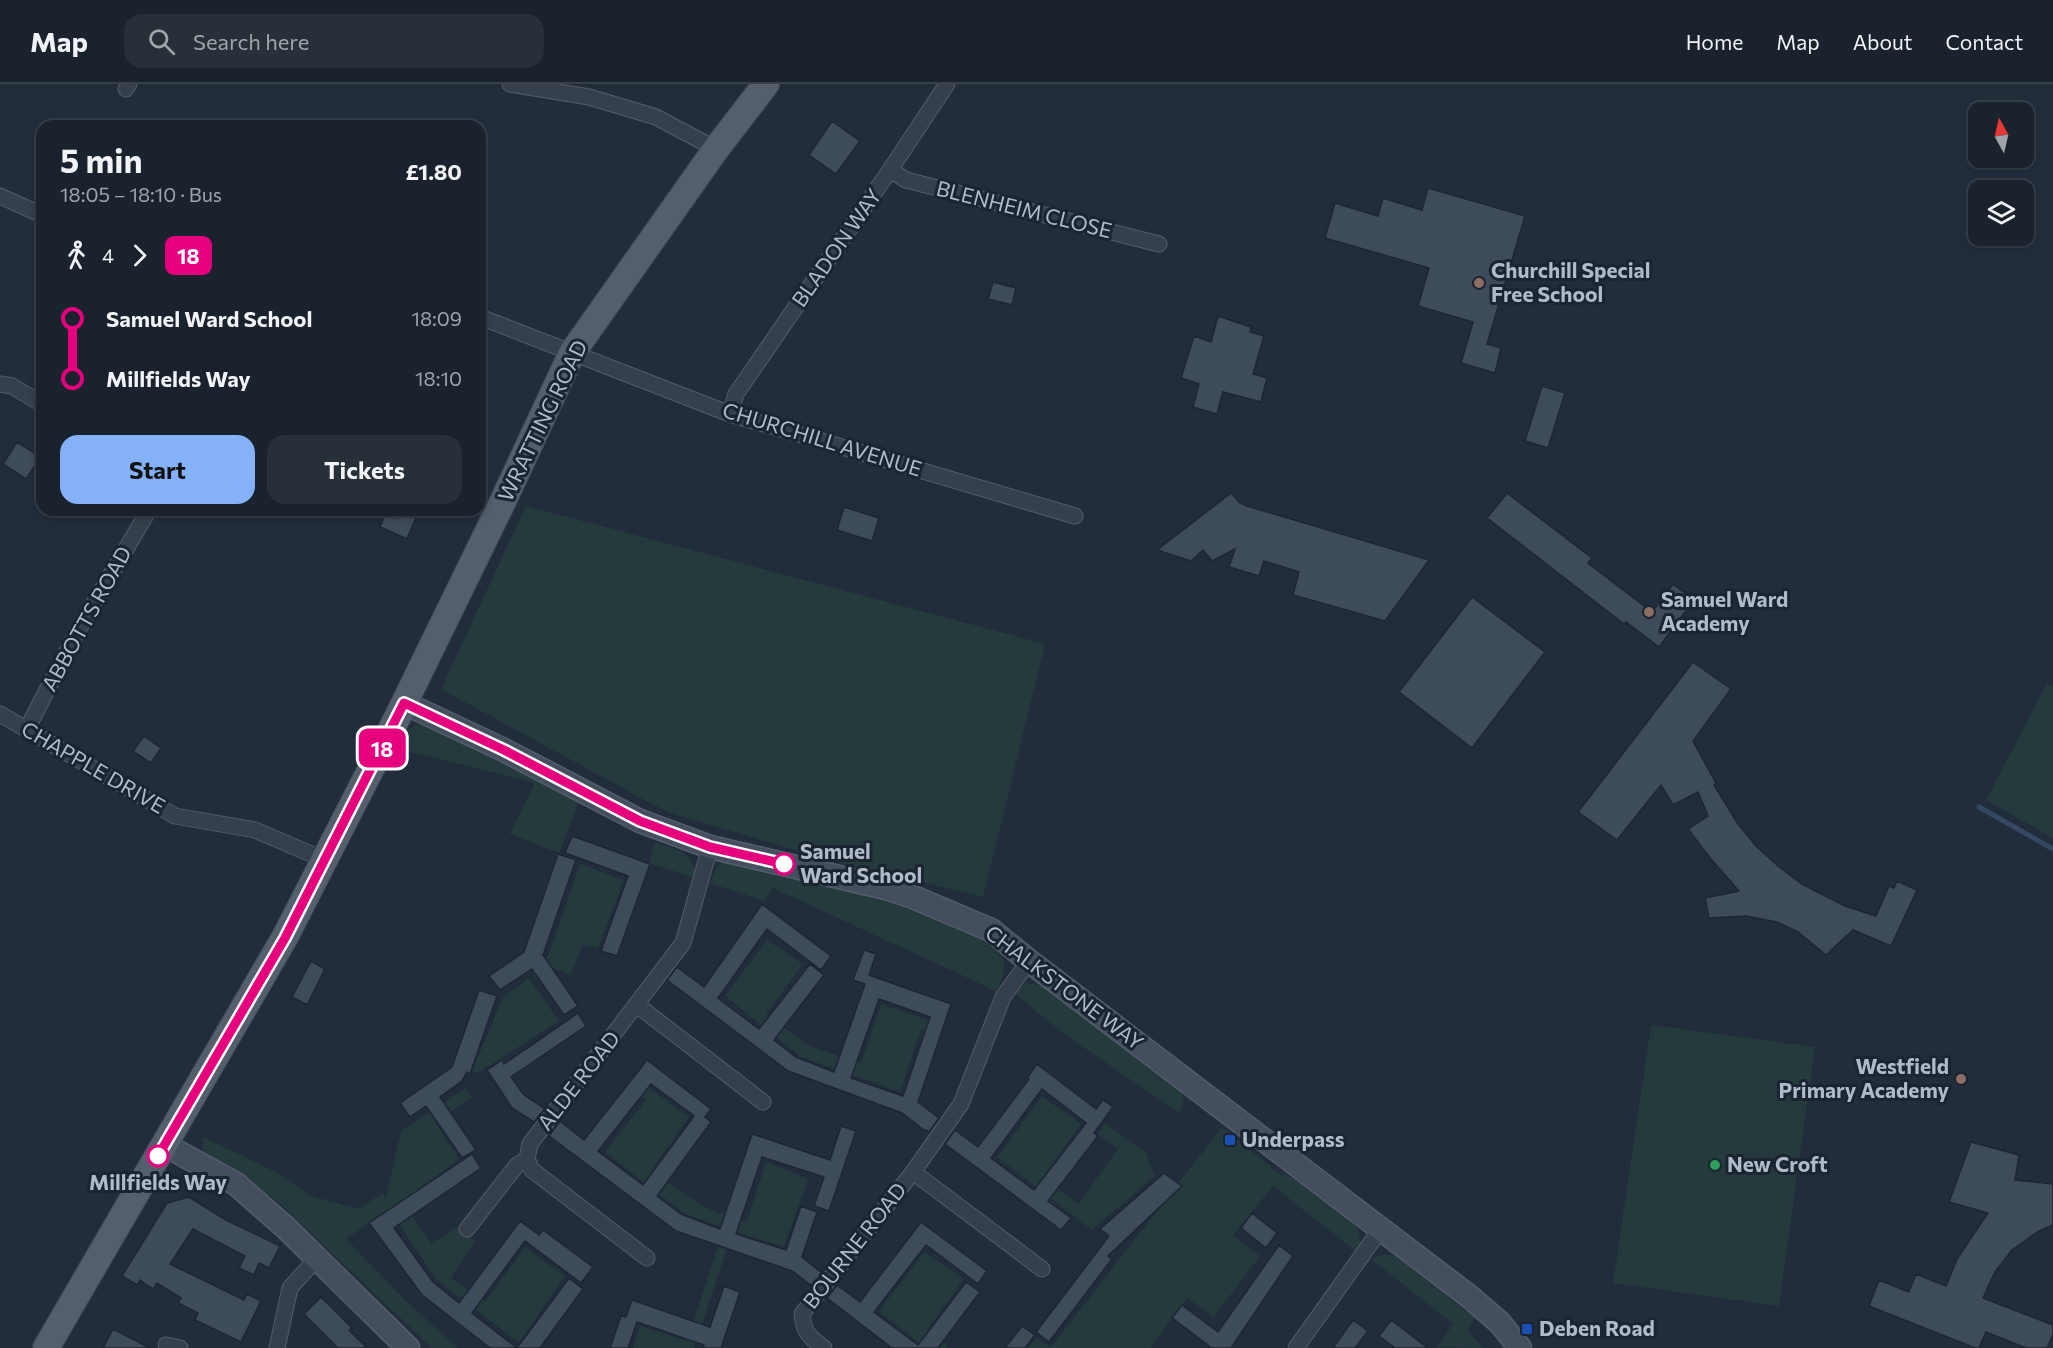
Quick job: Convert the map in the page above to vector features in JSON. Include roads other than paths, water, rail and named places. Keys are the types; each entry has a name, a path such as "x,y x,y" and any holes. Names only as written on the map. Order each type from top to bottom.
{"main road":[{"name":"WRATTING ROAD","path":"46,1348 285,938 404,703 503,501 572,353 766,84"}],"street":[{"path":"510,84 589,97 656,117 717,149"},
{"name":"BLADON WAY","path":"730,414 736,394 947,84"},
{"name":"BLENHEIM CLOSE","path":"890,170 906,180 1159,244"},
{"path":"0,196 36,212"},
{"name":"CHURCHILL AVENUE","path":"486,319 730,414 1075,516"},
{"path":"0,384 12,386 36,400"},
{"name":"ABBOTTS ROAD","path":"27,729 78,630 145,516"},
{"name":"CHALKSTONE WAY","path":"404,703 504,750 640,821 710,847 886,888 991,930 1470,1297 1500,1323 1520,1348"},
{"name":"CHAPPLE DRIVE","path":"0,714 175,816 255,830 325,860"},
{"name":"ALDE ROAD","path":"467,1229 517,1165 527,1159 530,1144 683,943 710,847"},
{"name":"BOURNE ROAD","path":"824,1348 803,1329 802,1314 913,1172 961,1104 1003,997 1029,961"},
{"path":"637,1005 763,1102"},
{"path":"165,1144 236,1184 317,1258 408,1348"},
{"path":"527,1159 532,1170 647,1258"},
{"name":"BOURNE ROAD","path":"913,1172 1042,1269"},
{"path":"1296,1348 1380,1230"},
{"path":"277,1348 290,1288 317,1258"}],"waterway":[{"path":"1979,807 2053,849"}],"place":[{"name":"Churchill Special Free School","path":"1479,283"},
{"name":"Samuel Ward Academy","path":"1649,612"},
{"name":"Samuel Ward School","path":"784,864"},
{"name":"Westfield Primary Academy","path":"1961,1079"},
{"name":"Underpass","path":"1230,1140"},
{"name":"Millfields Way","path":"158,1156"},
{"name":"New Croft","path":"1715,1165"},
{"name":"Deben Road","path":"1527,1329"}]}
